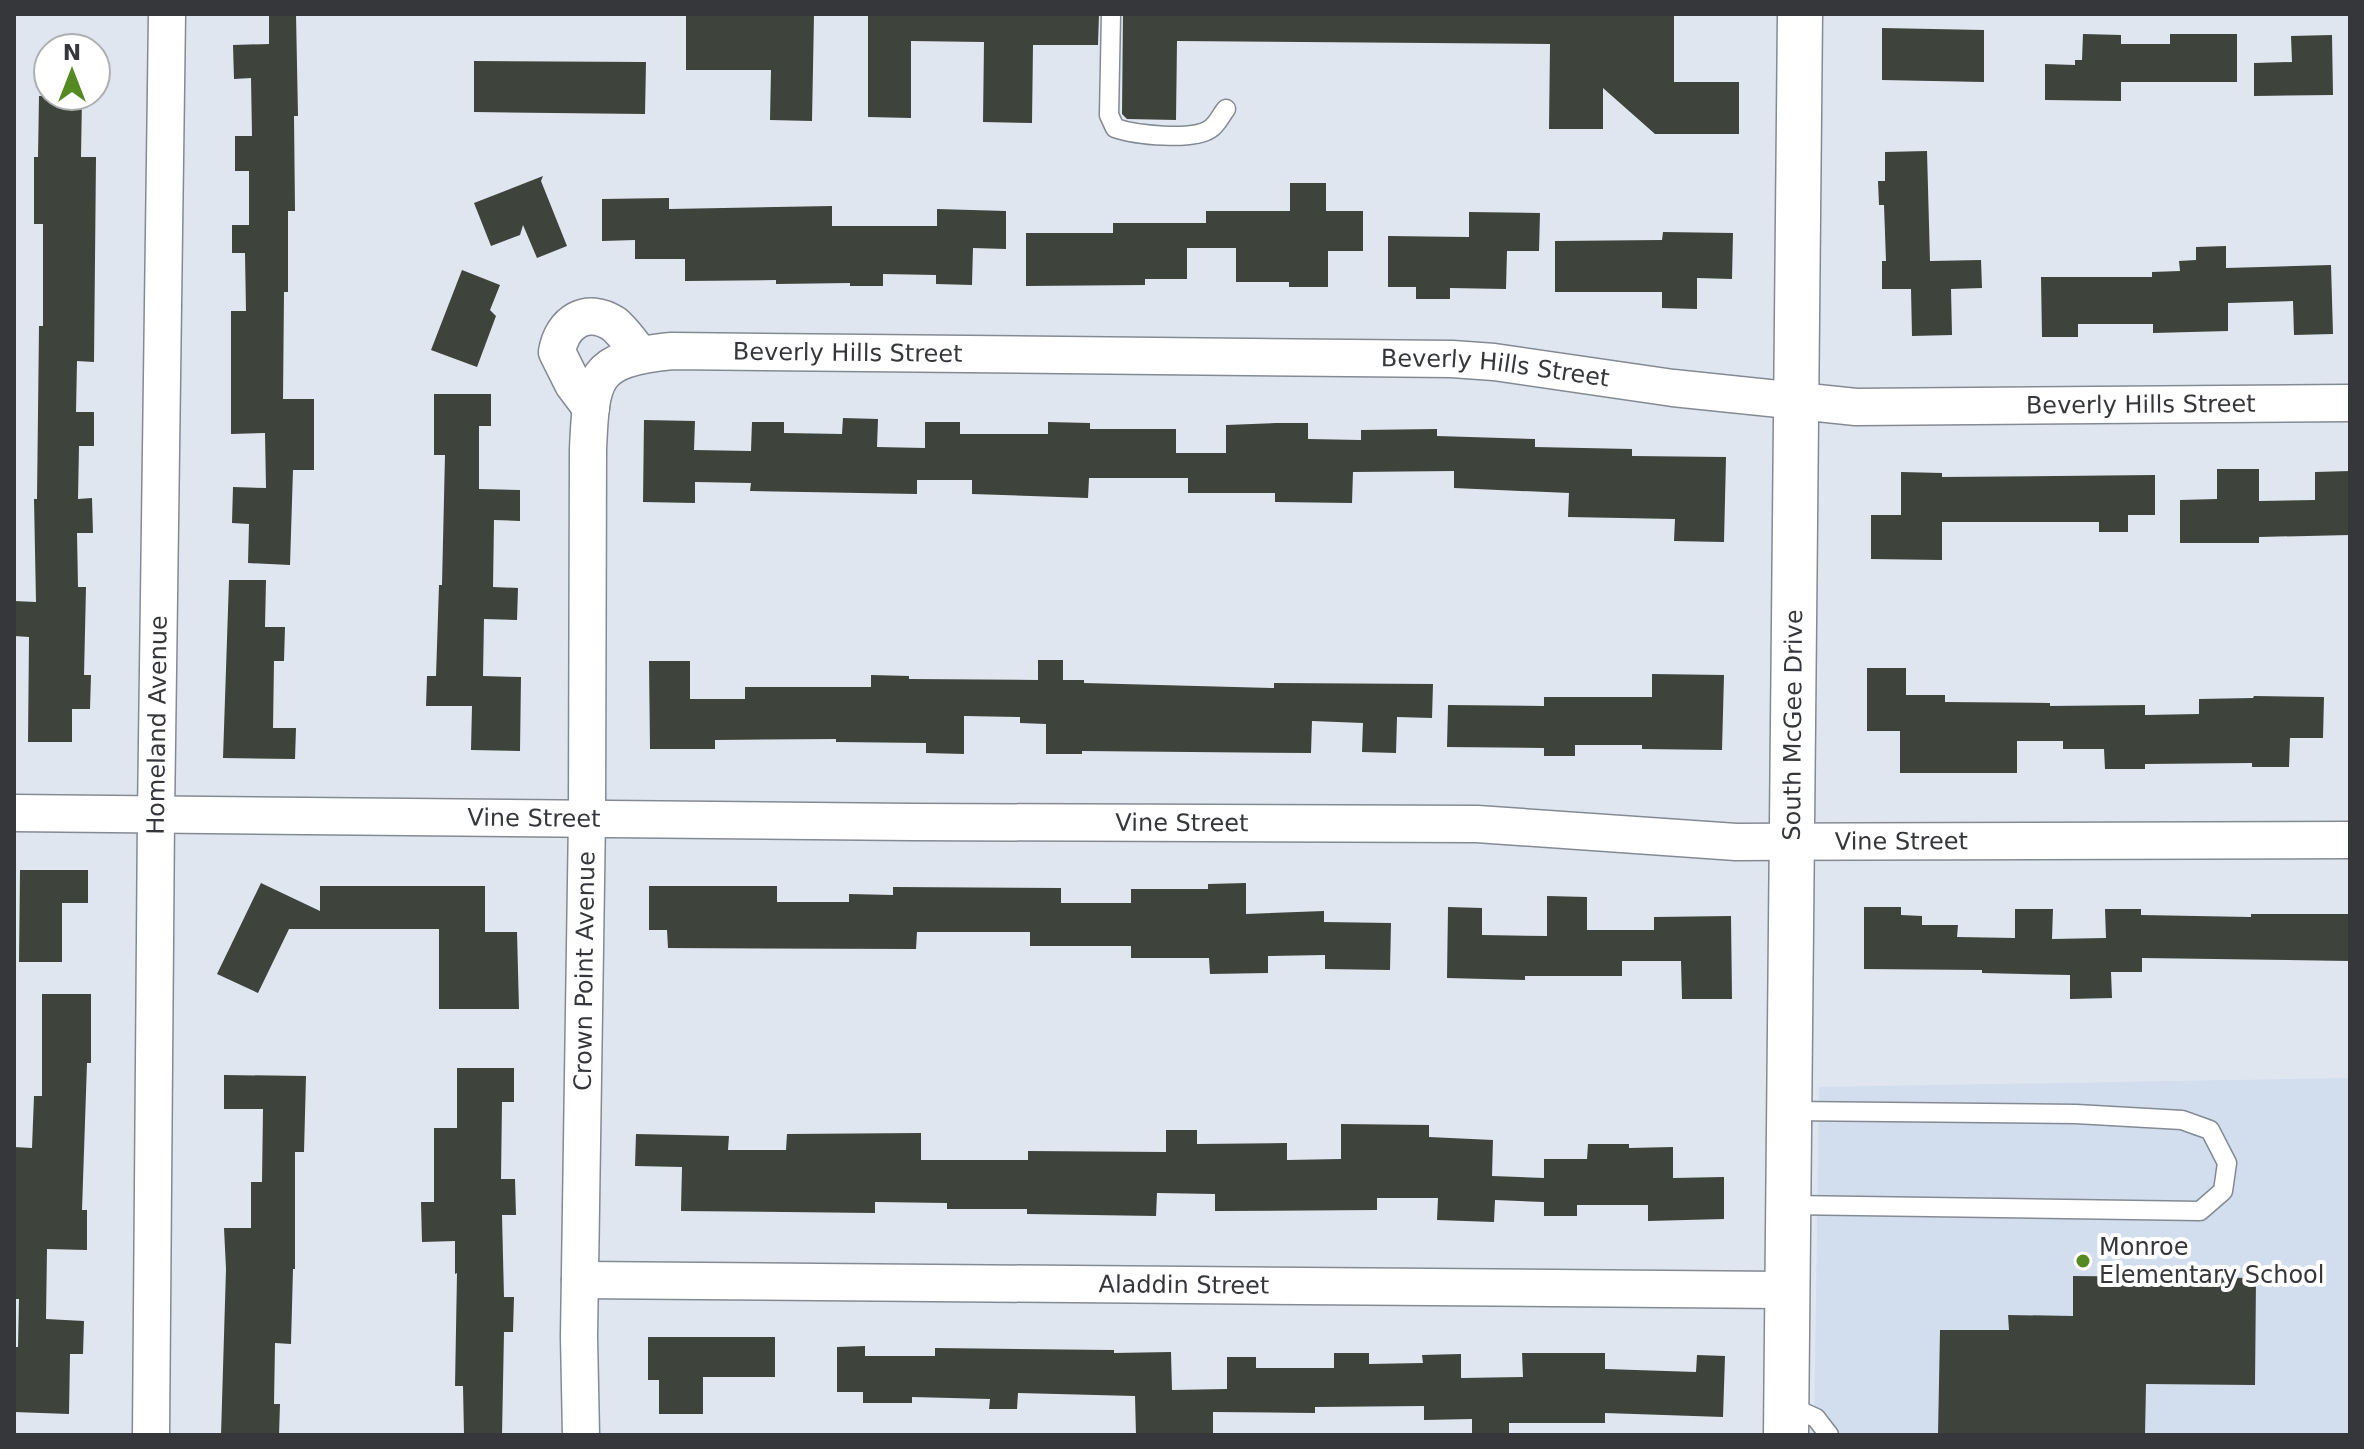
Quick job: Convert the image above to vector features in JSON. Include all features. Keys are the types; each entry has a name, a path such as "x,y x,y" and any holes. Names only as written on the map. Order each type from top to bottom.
{"street":[{"name":"Homeland Avenue","path":"151,1435 167,14"},
{"name":"South McGee Drive","path":"1786,1420 1800,14"},
{"path":"591,408 573,384 557,352 564,329 584,316 597,317 615,325 624,361"},
{"name":"Beverly Hills Street","path":"624,361 672,351 1452,359 1494,362 1673,388 1856,407 2350,403"},
{"name":"Crown Point Avenue","path":"581,1435 580,1280 591,408 598,377 624,361"},
{"name":"Vine Street","path":"14,813 1477,824 1736,842 2350,840"},
{"name":"Aladdin Street","path":"580,1280 1788,1290"}],"lane":[{"path":"1111,14 1109,115 1115,128 1132,134 1199,135 1213,128 1226,109"},
{"path":"1788,1205 2200,1211 2223,1191 2227,1163 2210,1130 2182,1120 2076,1114 1790,1111"},
{"path":"1786,1420 1816,1418 1829,1435"}],"shaded area":[{"name":"Monroe Elementary School","path":"2350,1078 2350,1435 1814,1435 1819,1087"}],"building":[{"path":"269,14 296,14 298,116 294,116 295,211 288,211 283,399 314,399 314,470 293,470 290,565 248,563 249,524 232,523 233,487 266,488 265,433 231,434 231,311 246,311 245,253 232,253 232,225 249,225 249,171 235,171 235,136 252,136 251,78 234,79 233,45 269,44"},
{"path":"686,14 814,14 812,121 770,120 771,70 686,70"},
{"path":"868,14 1099,14 1098,45 1033,45 1032,123 983,122 984,42 911,41 911,118 868,117"},
{"path":"1123,14 1674,14 1674,82 1739,82 1739,134 1655,134 1603,88 1603,129 1549,129 1550,44 1177,41 1176,120 1127,119 1122,114"},
{"path":"1882,28 1984,30 1984,82 1882,80"},
{"path":"2083,34 2121,35 2121,44 2170,44 2170,34 2237,34 2237,82 2121,82 2121,101 2045,100 2045,64 2075,65 2075,60 2082,60"},
{"path":"2332,35 2333,95 2254,96 2254,63 2292,62 2291,36"},
{"path":"474,61 646,62 645,114 474,112"},
{"path":"39,112 82,112 81,157 96,157 94,362 77,361 76,412 94,412 94,446 79,446 78,499 92,498 93,533 77,533 78,587 86,587 84,675 91,675 90,709 72,709 72,742 28,742 29,637 14,636 14,601 36,602 34,499 37,499 39,326 43,326 43,224 34,224 34,157 38,157"},
{"path":"1927,151 1930,261 1981,260 1982,288 1951,289 1952,335 1912,336 1911,289 1882,289 1882,261 1886,261 1884,205 1879,205 1878,181 1885,181 1885,152"},
{"path":"543,176 541,181 567,246 537,258 523,225 520,235 491,246 474,203"},
{"path":"1290,183 1326,183 1326,211 1363,211 1363,251 1328,251 1328,287 1289,287 1289,282 1236,282 1236,248 1187,248 1187,279 1145,279 1145,285 1026,286 1026,233 1113,233 1113,223 1206,223 1206,211 1290,211"},
{"path":"669,198 669,209 832,206 832,226 937,226 937,209 1006,211 1006,249 973,248 972,285 936,284 936,275 883,274 883,286 776,284 776,280 685,281 685,259 635,259 635,240 602,241 602,199"},
{"path":"1469,212 1540,213 1539,251 1507,251 1506,289 1450,288 1450,299 1416,299 1416,287 1388,287 1388,236 1469,237"},
{"path":"1663,232 1733,233 1732,279 1697,278 1697,309 1662,308 1662,292 1555,292 1555,241 1662,240"},
{"path":"2226,246 2226,268 2331,265 2333,334 2294,335 2293,301 2228,303 2228,331 2153,333 2153,324 2078,324 2078,337 2042,337 2041,277 2152,277 2152,272 2180,271 2179,261 2196,260 2196,247"},
{"path":"462,270 500,285 490,310 496,316 477,367 431,350"},
{"path":"434,394 491,394 491,426 479,426 479,489 520,490 520,521 494,520 493,587 518,588 517,620 484,619 483,676 521,677 520,751 471,750 472,706 426,706 427,676 436,676 439,585 442,585 445,455 434,455"},
{"path":"843,418 878,419 877,447 925,448 925,422 960,422 960,434 1048,434 1048,422 1090,423 1090,429 1176,429 1176,453 1226,453 1226,425 1308,423 1308,439 1361,440 1361,430 1437,429 1437,436 1535,439 1535,447 1632,449 1632,456 1726,457 1724,542 1674,541 1675,519 1568,517 1569,493 1454,488 1454,471 1353,472 1352,503 1275,502 1275,493 1188,493 1188,478 1089,478 1088,498 972,494 972,480 917,480 917,494 750,491 751,483 695,482 695,503 643,502 644,420 695,421 694,450 751,451 752,422 784,422 784,433 842,434"},
{"path":"2217,469 2259,469 2259,501 2315,500 2315,472 2350,471 2350,535 2259,537 2259,543 2180,543 2180,500 2217,499"},
{"path":"1901,472 1942,473 1942,477 2155,475 2155,515 2128,515 2128,532 2099,532 2099,522 1942,522 1942,560 1871,559 1871,515 1901,515"},
{"path":"229,580 266,580 265,627 285,627 284,661 274,661 273,728 296,728 295,759 223,758"},
{"path":"1038,660 1063,660 1063,680 1084,680 1084,683 1274,688 1274,683 1433,684 1432,718 1397,717 1396,753 1362,752 1363,723 1312,721 1311,753 1082,751 1082,754 1046,754 1046,724 1020,723 1020,717 964,716 964,754 926,753 926,743 836,742 836,739 715,740 715,749 650,749 649,661 690,661 690,699 745,699 745,687 871,687 871,675 909,676 909,679 1038,680"},
{"path":"1867,668 1906,668 1906,695 1945,695 1945,702 2050,703 2050,706 2145,705 2145,715 2199,714 2199,699 2324,697 2323,738 2290,738 2289,767 2252,767 2252,763 2145,764 2145,769 2105,769 2104,749 2063,749 2063,741 2017,741 2017,773 1900,773 1900,731 1867,731"},
{"path":"1652,674 1724,675 1722,750 1575,745 1575,756 1544,756 1544,748 1447,747 1448,705 1544,706 1544,697 1652,697"},
{"path":"20,870 88,870 88,903 62,903 62,962 19,962"},
{"path":"261,883 320,911 320,886 485,886 485,932 517,932 519,1009 439,1009 439,929 289,929 258,993 217,974"},
{"path":"1246,883 1246,914 1324,911 1324,922 1391,923 1390,970 1325,969 1325,955 1268,956 1268,973 1210,974 1209,958 1131,958 1131,946 1030,946 1030,932 917,932 916,949 668,948 667,930 649,930 649,886 777,886 777,902 849,902 849,894 893,895 893,887 1061,888 1061,903 1131,903 1131,889 1208,889 1208,884"},
{"path":"1547,896 1587,897 1587,930 1654,930 1654,917 1731,916 1732,999 1682,999 1681,961 1622,961 1622,976 1525,976 1525,980 1447,978 1448,907 1482,908 1482,935 1547,936"},
{"path":"1864,907 1901,907 1901,915 1922,916 1922,925 1958,925 1957,937 2015,938 2015,909 2053,909 2052,939 2106,938 2105,909 2141,909 2141,915 2251,917 2251,914 2350,914 2350,961 2142,958 2142,972 2111,972 2112,998 2070,999 2070,975 1982,973 1982,970 1864,969"},
{"path":"42,994 91,994 91,1063 87,1063 82,1210 87,1210 87,1250 47,1249 46,1319 84,1321 83,1354 70,1354 69,1414 14,1412 14,1347 18,1347 19,1299 14,1299 14,1147 32,1148 34,1096 42,1096"},
{"path":"457,1068 514,1068 514,1102 502,1102 501,1179 515,1179 516,1215 502,1215 504,1297 514,1297 513,1332 504,1332 502,1435 464,1435 463,1386 455,1386 455,1241 422,1242 421,1202 434,1202 434,1128 457,1128"},
{"path":"224,1075 306,1076 304,1152 295,1152 295,1269 291,1344 275,1343 274,1404 280,1404 279,1435 221,1435 226,1269 224,1228 251,1228 251,1182 262,1182 263,1109 224,1109"},
{"path":"1341,1124 1429,1125 1429,1137 1493,1140 1492,1176 1544,1178 1544,1159 1587,1159 1588,1144 1629,1144 1629,1148 1673,1147 1673,1178 1724,1177 1724,1219 1648,1221 1648,1205 1577,1205 1577,1216 1544,1216 1544,1202 1495,1200 1494,1222 1437,1220 1438,1198 1377,1198 1377,1210 1215,1211 1215,1194 1157,1193 1156,1216 1027,1214 1027,1209 947,1209 947,1203 875,1202 875,1213 681,1211 682,1167 635,1166 636,1134 729,1136 728,1150 786,1150 787,1134 921,1133 921,1160 1028,1160 1028,1151 1166,1152 1166,1130 1197,1130 1197,1144 1287,1143 1287,1160 1341,1159"},
{"name":"Monroe Elementary School","path":"2073,1276 2256,1278 2255,1385 2146,1384 2145,1435 1938,1435 1940,1330 2009,1330 2008,1315 2073,1316"},
{"path":"648,1337 775,1337 775,1377 703,1377 703,1414 659,1414 659,1380 648,1380"},
{"path":"865,1346 865,1356 935,1356 935,1348 1171,1352 1172,1390 1227,1389 1227,1357 1256,1357 1256,1368 1334,1368 1334,1353 1369,1353 1369,1364 1423,1363 1422,1355 1461,1354 1461,1378 1523,1377 1522,1353 1605,1353 1605,1369 1696,1372 1697,1355 1725,1356 1723,1417 1605,1413 1605,1423 1509,1423 1509,1435 1472,1435 1472,1419 1424,1420 1424,1406 1315,1407 1315,1413 1213,1412 1213,1435 1136,1435 1135,1396 1018,1393 1017,1409 989,1409 990,1399 912,1397 912,1403 863,1403 863,1392 837,1392 837,1347"}],"place":[{"name":"Monroe Elementary School","path":"2083,1261"}]}
